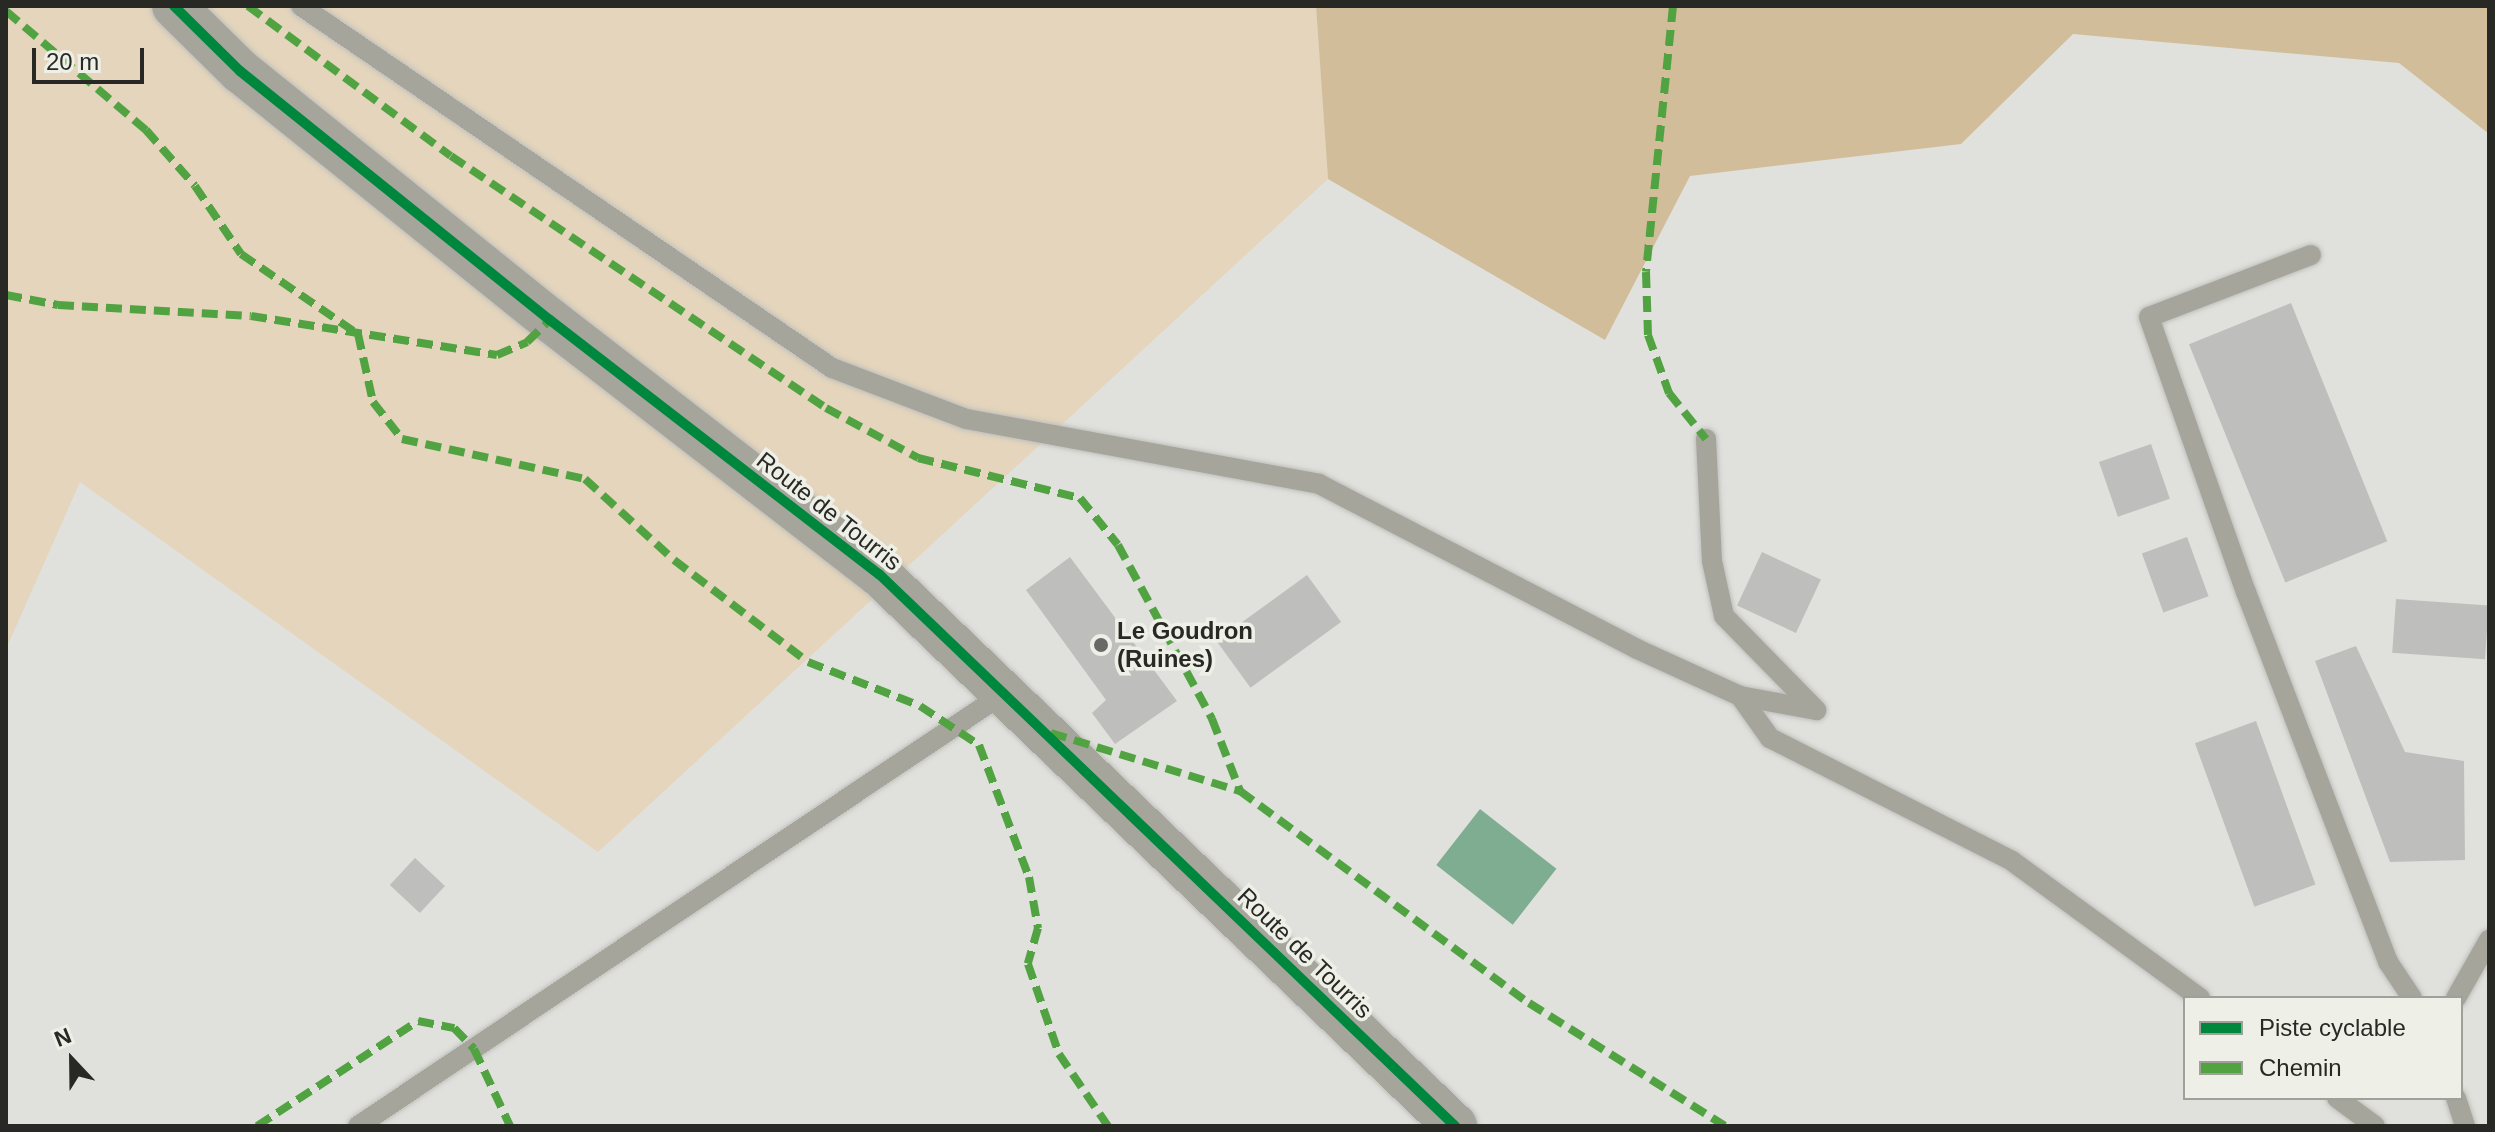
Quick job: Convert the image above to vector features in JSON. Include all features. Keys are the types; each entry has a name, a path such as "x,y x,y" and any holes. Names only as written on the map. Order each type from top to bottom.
{"street":[{"name":"Route de Tourris","path":"174,6 240,71 513,290 879,574 1006,692 1455,1126"}],"lane":[{"path":"301,6 832,368 966,419 1319,484 1637,649 1740,696 1816,710 1724,616 1712,561 1706,439"},
{"path":"2311,255 2149,317 2246,592 2388,962 2411,996"},
{"path":"358,1126 1006,692"},
{"path":"1740,696 1770,738 2012,861 2197,996"},
{"path":"2457,996 2489,940"},
{"path":"2340,1100 2375,1126"},
{"path":"2457,1100 2465,1126"}],"shaded area":[{"path":"6,6 1316,6 1328,179 598,852 80,482 6,649"},
{"path":"1316,6 2489,6 2489,134 2399,63 2073,34 1961,144 1690,176 1605,340 1328,179"},
{"path":"1480,809 1556,869 1513,925 1436,865"}],"building":[{"path":"2291,303 2387,541 2285,582 2189,344"},
{"path":"2151,444 2170,499 2118,517 2099,462"},
{"path":"2187,537 2209,596 2163,613 2142,553"},
{"path":"1762,552 1821,579 1796,633 1737,605"},
{"name":"Le Goudron (Ruines)","path":"1070,557 1177,701 1115,744 1092,713 1106,700 1026,590"},
{"path":"1307,575 1341,622 1250,688 1216,641"},
{"path":"2396,599 2489,605 2485,659 2392,653"},
{"path":"2356,646 2405,752 2464,761 2465,860 2390,862 2315,661"},
{"path":"2256,721 2316,885 2254,907 2195,743"},
{"path":"415,858 445,886 420,913 390,885"}],"marked path":[{"path":"248,6 451,156 826,408 918,458 1080,498 1118,545 1212,719 1240,791"},
{"path":"1673,6 1646,272 1648,335 1669,393 1706,439"},
{"path":"6,11 146,130 195,186 241,254 358,334 373,402 402,439 585,479 674,560 808,662 920,706 979,745 1029,877 1038,928 1028,964 1059,1054 1108,1126"},
{"path":"6,295 58,305 251,316 497,355 527,342 550,320"},
{"path":"1051,733 1240,791 1529,1003 1725,1126"},
{"path":"257,1126 418,1021 454,1028 474,1049 510,1126"}],"cycle path":[{"path":"174,6 240,71 550,320 879,574 1455,1126"}],"place":[{"name":"Le Goudron (Ruines)","path":"1101,645"}]}
